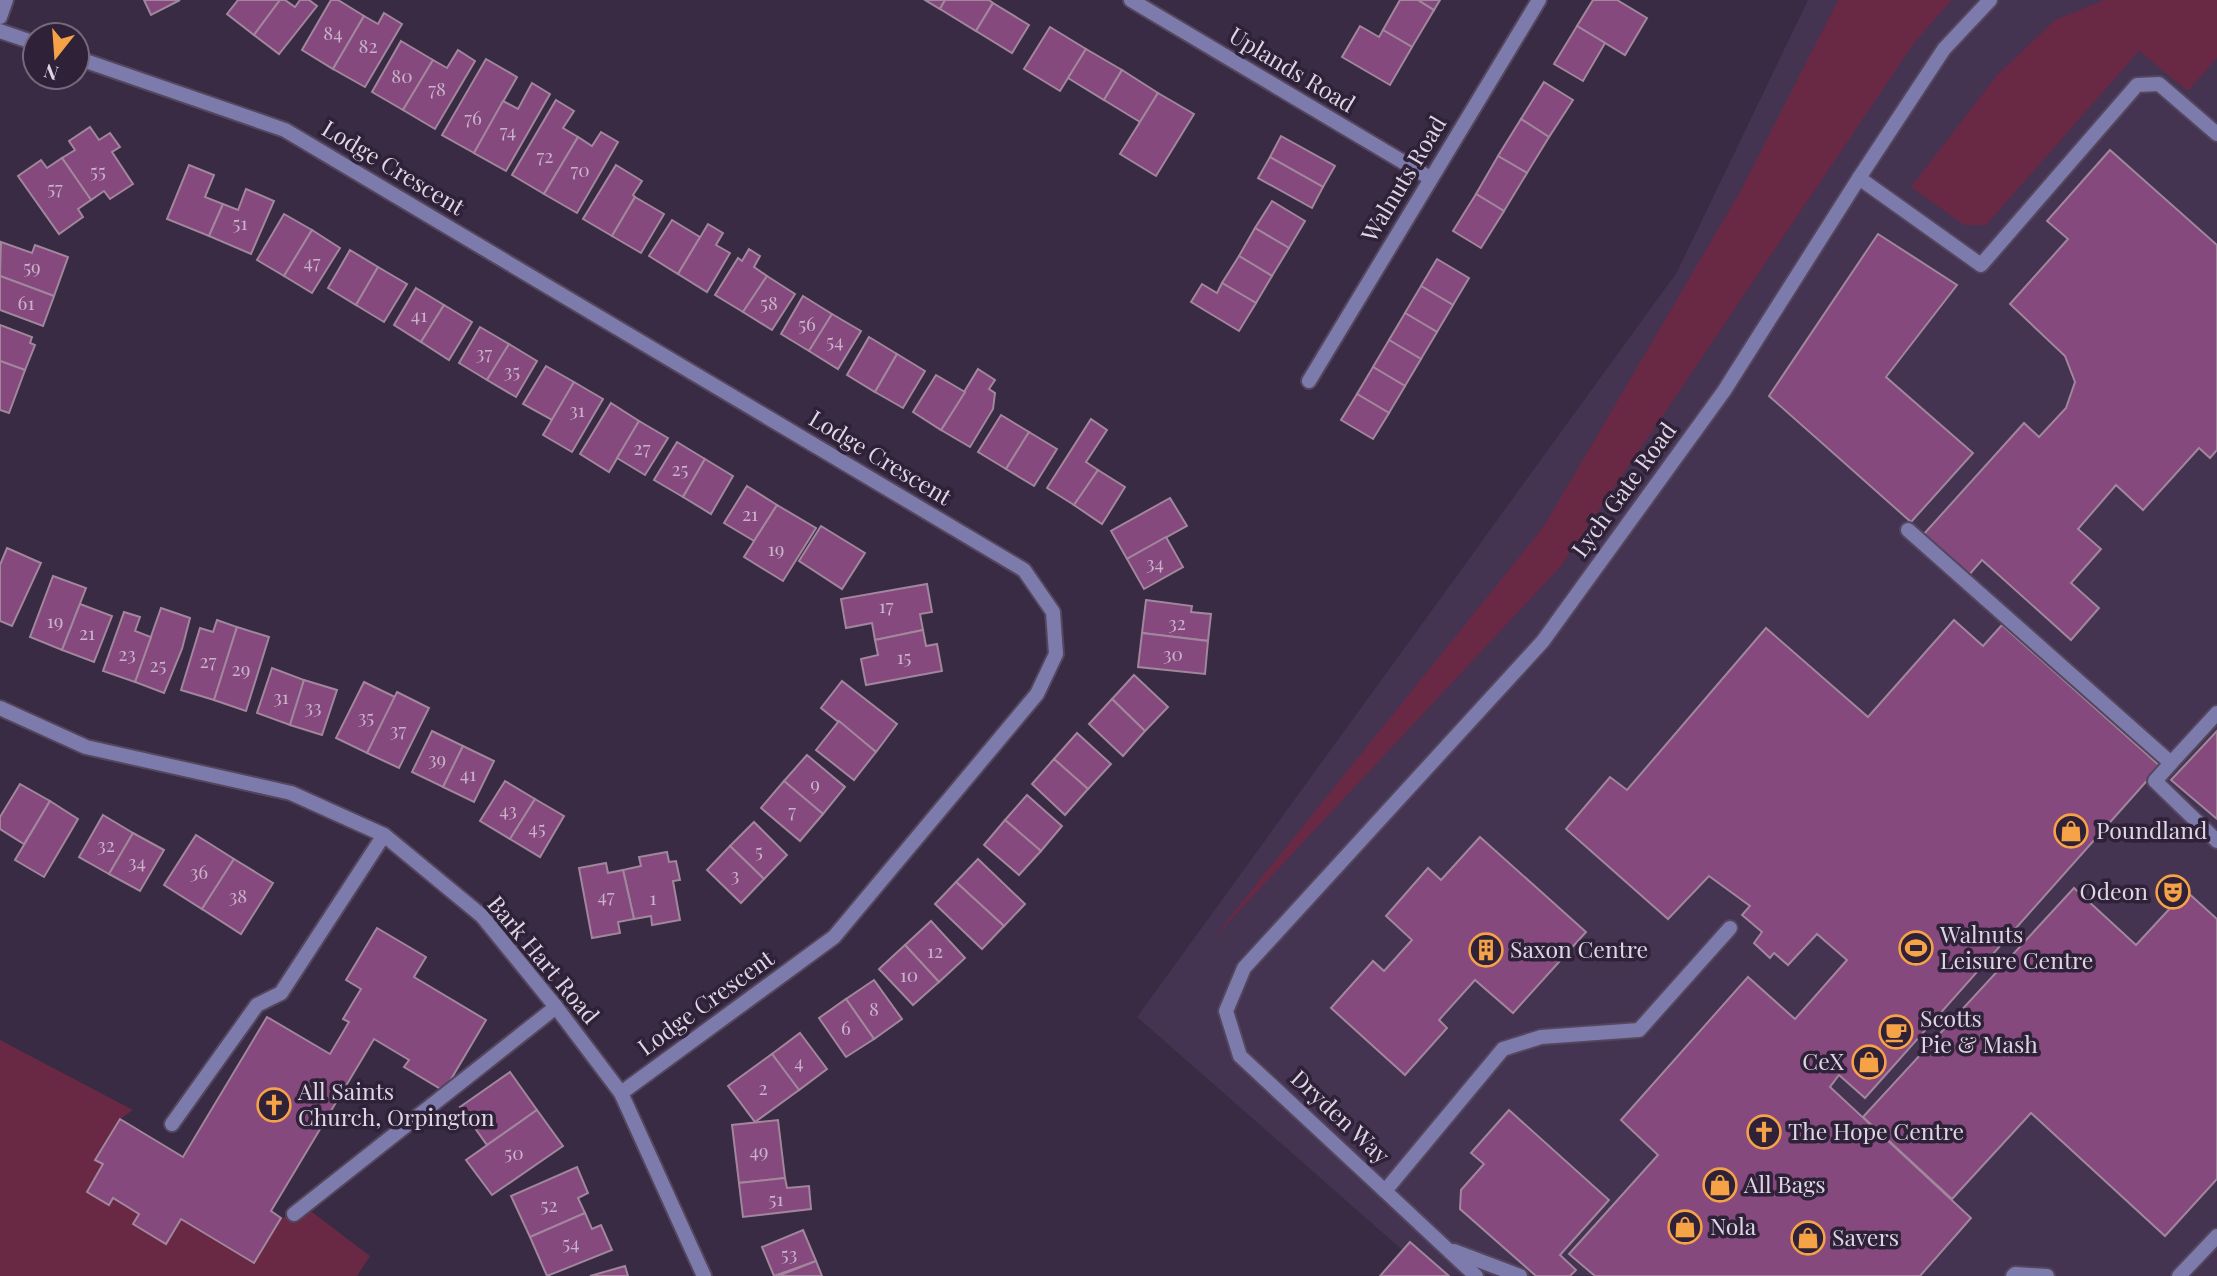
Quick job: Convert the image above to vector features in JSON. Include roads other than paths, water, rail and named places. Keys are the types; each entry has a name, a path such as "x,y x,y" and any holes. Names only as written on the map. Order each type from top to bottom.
{"street":[{"path":"0,17 6,0"},
{"name":"Uplands Road","path":"1131,0 1430,178"},
{"name":"Walnuts Road","path":"1309,382 1539,0"},
{"name":"Lych Gate Road","path":"1244,968 1543,641 1724,391 1944,49 1990,0"},
{"path":"0,31 21,38"},
{"name":"Lodge Crescent","path":"91,63 285,130 1024,570 1053,612 1056,654 1037,694 834,937 621,1093"},
{"path":"1859,178 1981,265 2137,85 2159,84 2217,134"},
{"path":"1908,530 2171,763"},
{"name":"Bark Hart Road","path":"0,708 86,747 291,793 384,835 482,916 621,1093 704,1276"},
{"path":"2217,713 2155,781 2217,841"},
{"path":"172,1124 257,1005 281,993 384,835"},
{"path":"1385,1191 1503,1049 1541,1037 1639,1030 1730,928"},
{"name":"Dryden Way","path":"1244,968 1226,1011 1240,1056 1476,1276"},
{"path":"294,1214 556,1007"},
{"path":"2179,1276 2217,1236"},
{"path":"1446,1248 1520,1276"},
{"path":"2013,1276 2047,1276"}],"place":[{"name":"Poundland","path":"2071,831"},
{"name":"Odeon","path":"2173,892"},
{"name":"Walnuts Leisure Centre","path":"1916,948"},
{"name":"Saxon Centre","path":"1486,950"},
{"name":"Scotts Pie & Mash","path":"1896,1032"},
{"name":"CeX","path":"1869,1062"},
{"name":"All Saints Church, Orpington","path":"274,1105"},
{"name":"The Hope Centre","path":"1764,1132"},
{"name":"All Bags","path":"1720,1185"},
{"name":"Nola","path":"1685,1227"},
{"name":"Savers","path":"1808,1238"}]}
